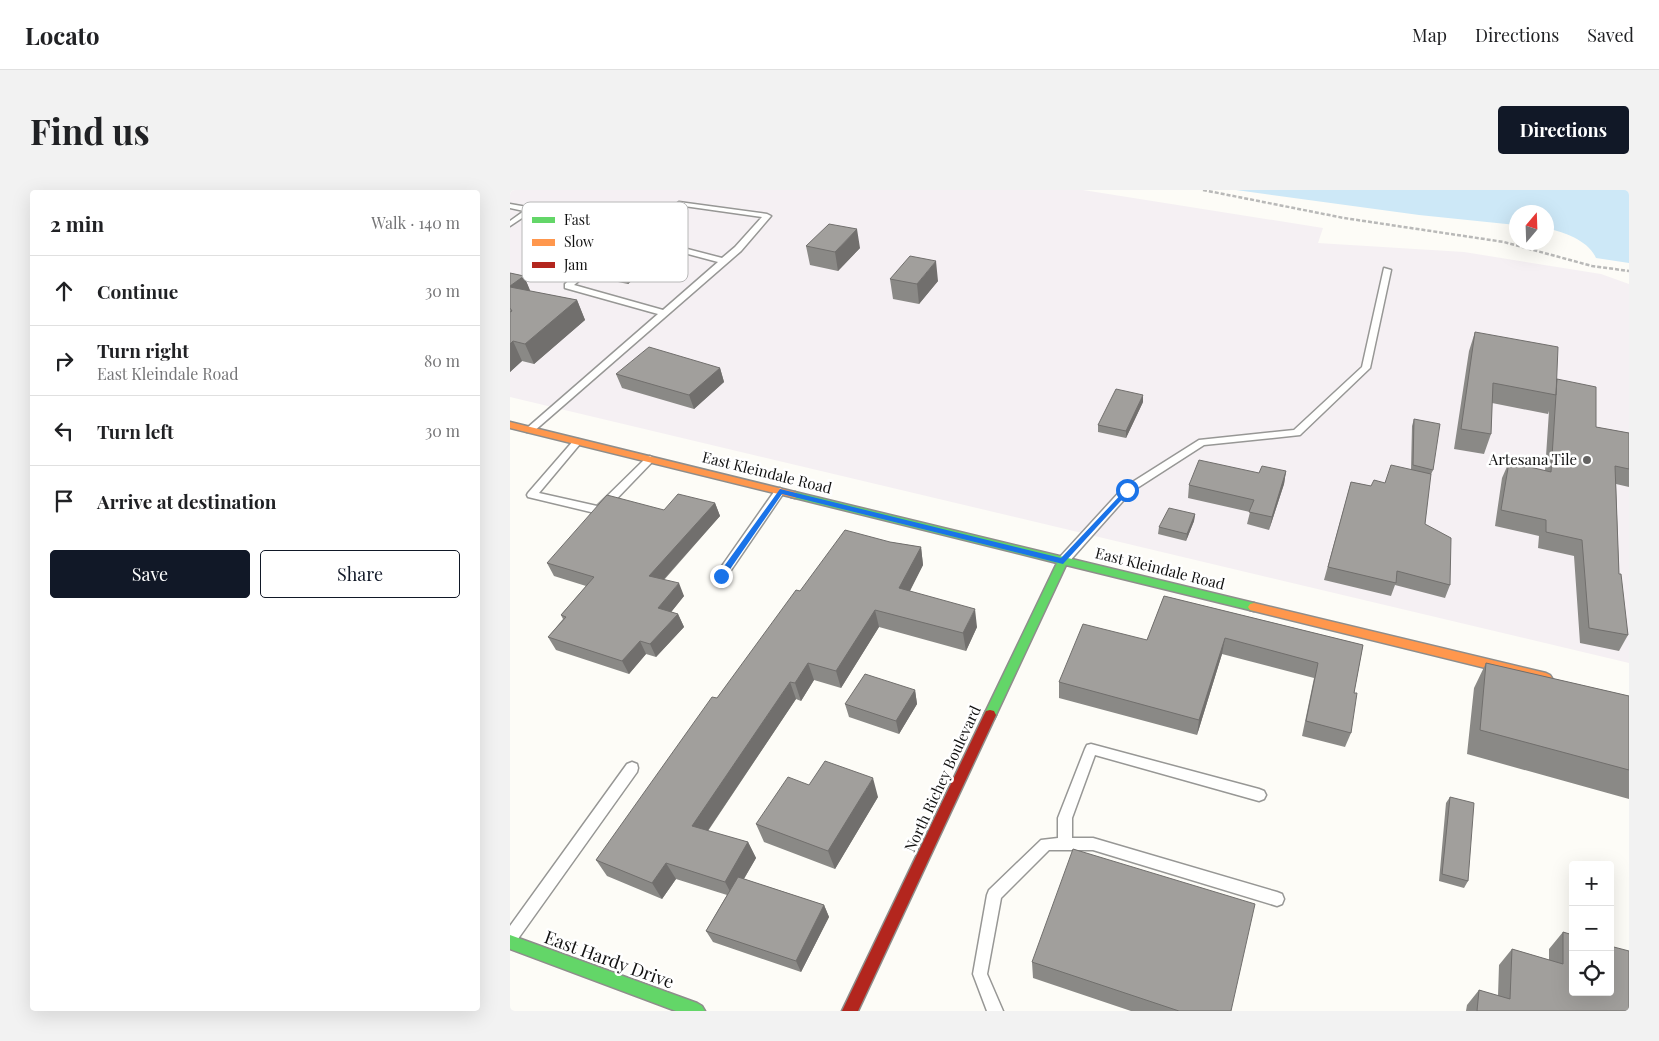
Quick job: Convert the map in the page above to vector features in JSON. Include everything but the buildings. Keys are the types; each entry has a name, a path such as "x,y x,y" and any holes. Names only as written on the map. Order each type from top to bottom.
{"street":[{"name":"East Kleindale Road","path":"510,425 1558,680"},
{"name":"North Richey Boulevard","path":"850,1011 1063,561"},
{"name":"East Hardy Drive","path":"510,942 697,1011"}],"lane":[{"path":"530,430 723,261 767,216 688,205"},
{"path":"510,224 522,216"},
{"path":"688,251 723,261"},
{"path":"1063,561 1127,490 1202,442 1297,433 1366,368 1387,270"},
{"path":"572,282 568,286 664,313"},
{"path":"577,442 532,496 599,510 650,460"},
{"path":"721,576 780,491"},
{"path":"1065,844 1065,818 1090,750 1259,795"},
{"path":"510,938 632,768"},
{"path":"995,1011 980,974 994,895 1046,844 1093,844 1277,899"}],"path":[{"path":"1204,190 1277,203 1344,218 1504,242 1592,266 1629,271"}],"shaded area":[{"path":"510,190 1083,190 1323,228 1318,243 1464,252 1601,274 1629,284 1629,663 510,397"}],"water":[{"path":"1236,190 1629,190 1629,263 1596,258 1582,242 1554,230 1554,205 1509,205 1509,224 1419,215"}],"traffic: fast":[{"path":"795,495 1254,607"},
{"path":"990,715 1063,561"},
{"path":"510,942 697,1011"}],"traffic: slow":[{"path":"510,425 795,495"},
{"path":"1254,607 1546,678"}],"traffic: jam":[{"path":"850,1011 990,715"}],"place":[{"name":"Artesana Tile","path":"1587,460"}],"route":[{"path":"721,576 780,491 1063,561 1127,490"}]}
